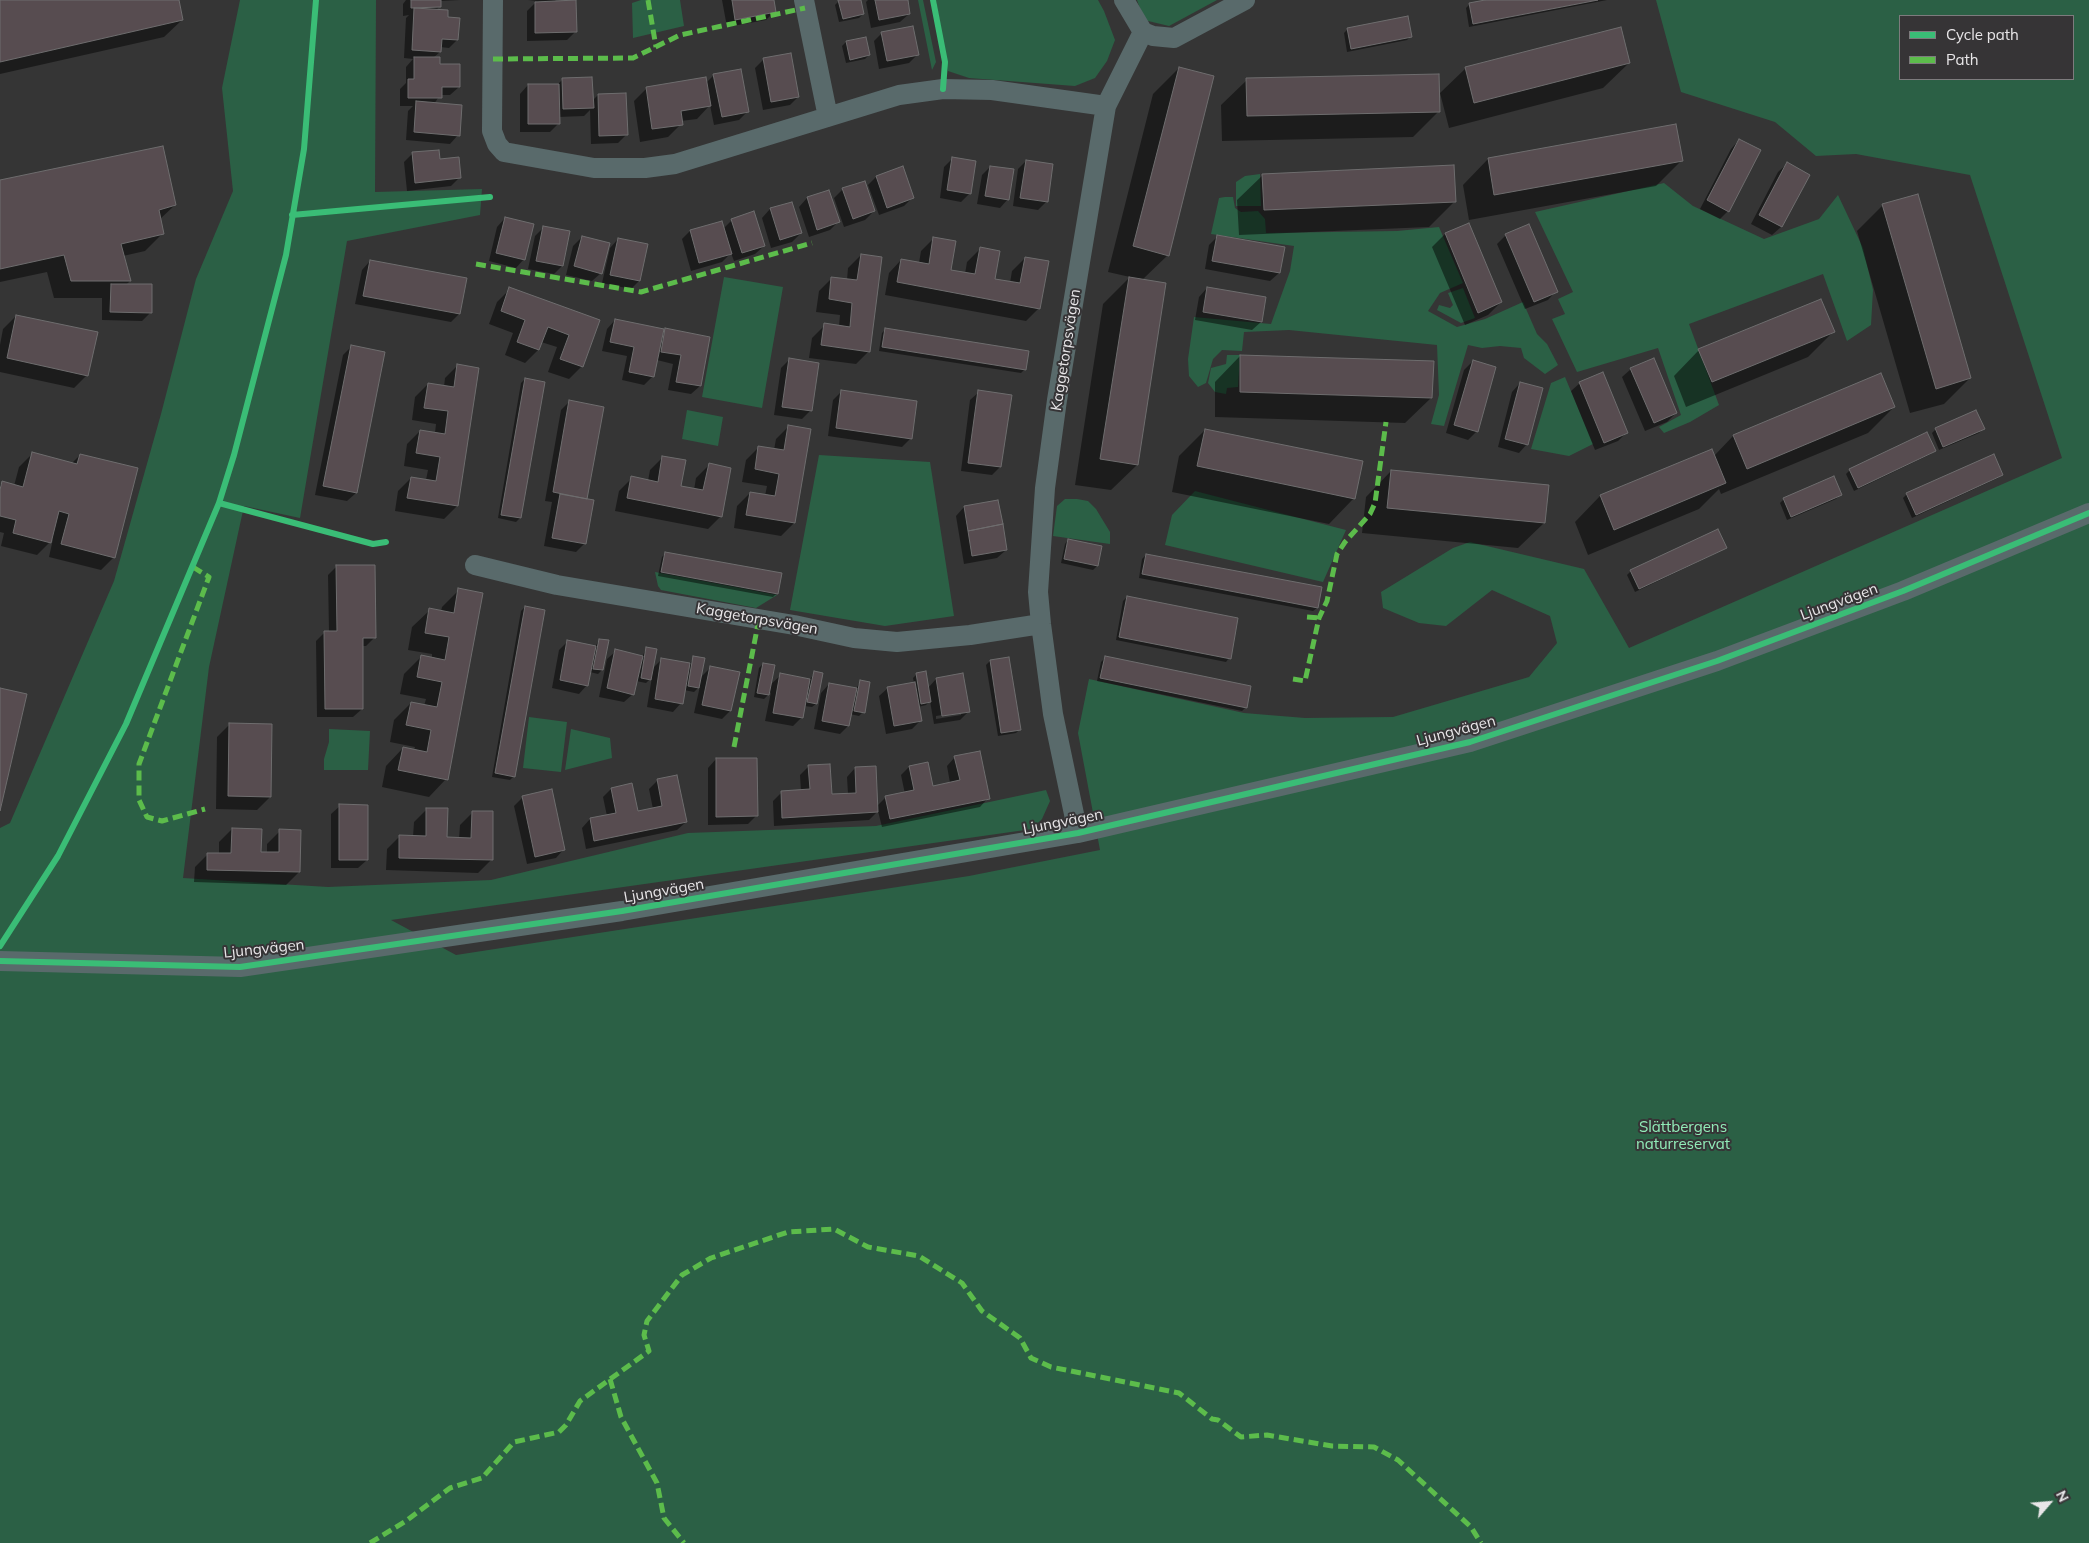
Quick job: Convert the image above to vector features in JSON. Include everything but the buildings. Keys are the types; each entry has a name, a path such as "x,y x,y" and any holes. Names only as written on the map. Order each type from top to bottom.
{"street":[{"path":"493,0 492,132 497,144 504,152 594,168 645,168 675,164 899,95 943,89 992,90 1106,106"},
{"path":"804,0 828,117"},
{"path":"1124,0 1144,32 1153,36 1174,38 1245,0"},
{"name":"Kaggetorpsvägen","path":"1078,833 1053,714 1040,624 1038,592 1045,488 1057,400 1106,106 1144,32"},
{"name":"Ljungvägen","path":"0,961 240,967 622,911 1078,833 1470,742 1725,658 1903,591 2089,512"},
{"name":"Kaggetorpsvägen","path":"475,565 557,585 794,625 854,638 897,642 970,635 1040,624"}],"green space":[{"name":"Slättbergens naturreservat","path":"240,0 376,0 375,192 482,189 480,215 347,241 300,518 244,506 209,667 183,878 328,887 491,880 688,833 876,826 1046,790 1050,801 1042,819 1032,829 391,920 456,955 969,876 1100,850 1078,733 1089,679 1244,713 1305,718 1393,717 1529,677 1557,643 1550,616 1492,590 1446,626 1419,623 1383,608 1381,592 1453,548 1470,542 1584,569 1629,648 2062,458 1970,175 1856,154 1816,156 1775,122 1681,92 1656,0 2089,0 2089,1543 0,1543 0,828 10,823 114,581 161,414 196,279 233,191 222,88"},
{"path":"641,0 680,0 684,26 633,38 632,3"},
{"path":"918,0 923,0 936,62 932,70"},
{"path":"936,0 1098,0 1115,40 1107,61 1095,78 1075,86 969,78 948,71"},
{"path":"1137,0 1217,0 1169,26 1144,20"},
{"path":"1260,174 1261,206 1236,206 1236,182 1245,176"},
{"path":"1664,183 1693,206 1764,239 1819,219 1838,195 1863,248 1873,290 1871,325 1847,341 1823,274 1689,324 1719,405 1690,422 1664,433 1659,427 1681,415 1658,348 1577,372 1552,319 1565,314 1558,299 1573,292 1535,212"},
{"path":"1233,197 1235,208 1241,212 1258,211 1265,219 1266,233 1397,231 1439,227 1463,283 1440,293 1428,311 1457,327 1485,319 1523,302 1537,334 1547,344 1558,365 1545,374 1524,358 1521,348 1500,346 1482,348 1468,345 1444,426 1431,424 1439,395 1437,345 1289,330 1244,332 1242,351 1222,350 1213,359 1206,383 1198,387 1189,376 1188,359 1194,317 1271,324 1290,271 1294,246 1211,234 1219,198"},
{"path":"724,277 783,287 762,408 702,397"},
{"path":"1463,288 1475,318 1461,323 1437,310 1439,305 1450,308 1453,305 1448,293"},
{"path":"1227,355 1240,355 1238,387 1227,388 1226,394 1215,392 1208,383 1211,368 1226,364"},
{"path":"1565,377 1593,444 1569,456 1531,449 1551,383"},
{"path":"687,410 723,417 718,446 682,439"},
{"path":"819,455 930,462 954,616 885,626 790,610"},
{"path":"1195,491 1346,530 1323,582 1165,545 1172,515"},
{"path":"1065,499 1088,501 1096,509 1110,532 1110,544 1053,536 1057,506"},
{"path":"655,572 777,595 756,608 661,590 658,586"},
{"path":"529,717 567,722 561,772 523,768"},
{"path":"329,729 370,731 368,770 324,770 324,759 329,742"},
{"path":"571,729 610,738 612,758 565,770"}],"marked path":[{"path":"648,0 656,47"},
{"path":"493,59 633,58 680,35 805,8"},
{"path":"476,264 641,292 812,243"},
{"path":"1293,679 1305,681 1319,618 1327,601 1337,554 1370,514 1375,503 1386,422"},
{"path":"193,567 209,577 139,764 139,800 147,817 162,821 205,809"},
{"path":"1307,617 1319,618"},
{"path":"734,747 759,619"},
{"path":"370,1543 406,1521 450,1488 482,1478 514,1442 559,1432 566,1425 580,1401 649,1351 644,1335 647,1321 682,1275 711,1258 788,1232 834,1229 868,1247 919,1256 962,1283 982,1311 1020,1338 1031,1358 1051,1367 1179,1393 1212,1419 1218,1420 1241,1437 1267,1435 1332,1446 1374,1447 1398,1460 1471,1527 1481,1543"},
{"path":"610,1379 621,1417 657,1483 664,1518 684,1543"}],"cycle path":[{"path":"0,946 58,856 126,724 219,503 234,455 286,255 304,149 316,0"},
{"path":"933,0 945,62 943,89"},
{"path":"292,215 490,197"},
{"path":"219,503 373,544 386,542"},
{"path":"0,961 240,967 622,911 1078,833 1470,742 1717,661 1903,591 2089,513"}]}
